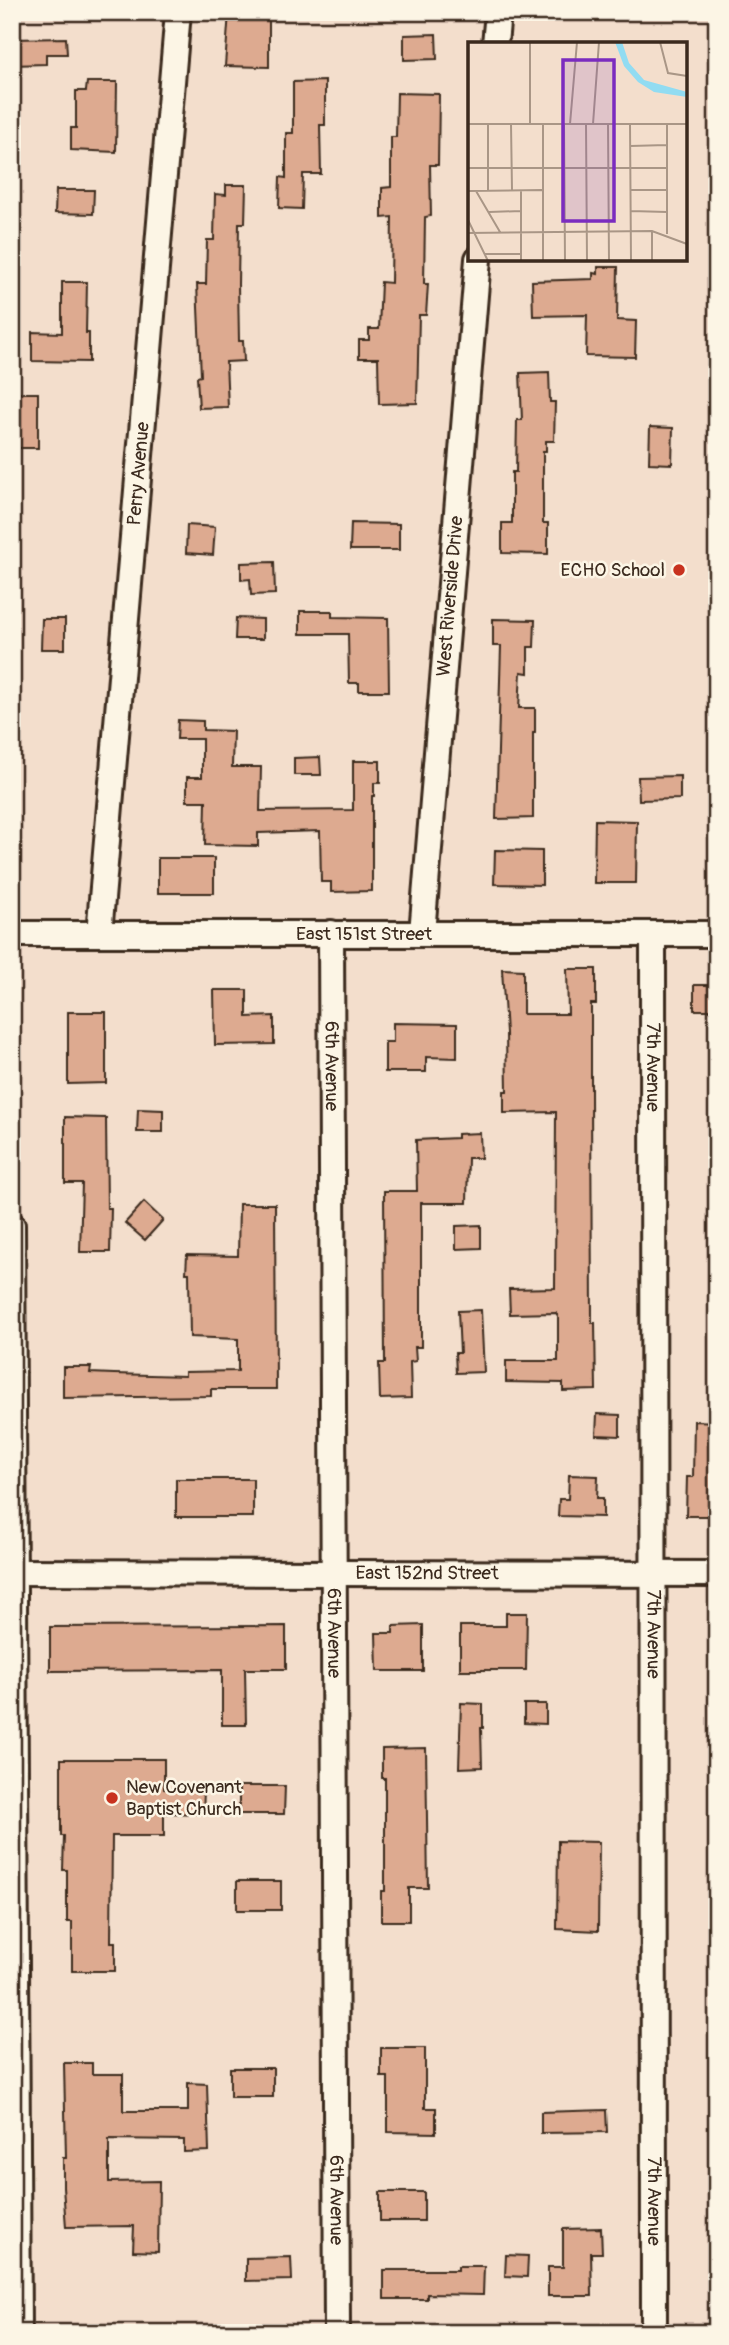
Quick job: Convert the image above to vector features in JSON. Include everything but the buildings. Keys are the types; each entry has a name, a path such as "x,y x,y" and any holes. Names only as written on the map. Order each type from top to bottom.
{"street":[{"name":"Perry Avenue","path":"99,934 178,12"},
{"path":"495,42 498,12"},
{"name":"West Riverside Drive","path":"422,933 478,261"},
{"name":"6th Avenue","path":"331,933 337,2333"},
{"name":"East 151st Street","path":"12,934 717,934"},
{"name":"7th Avenue","path":"653,934 654,2333"},
{"path":"12,1225 18,2333"},
{"name":"East 152nd Street","path":"13,1572 717,1574"}],"place":[{"name":"ECHO School","path":"679,570"},
{"name":"New Covenant Baptist Church","path":"112,1798"}]}
